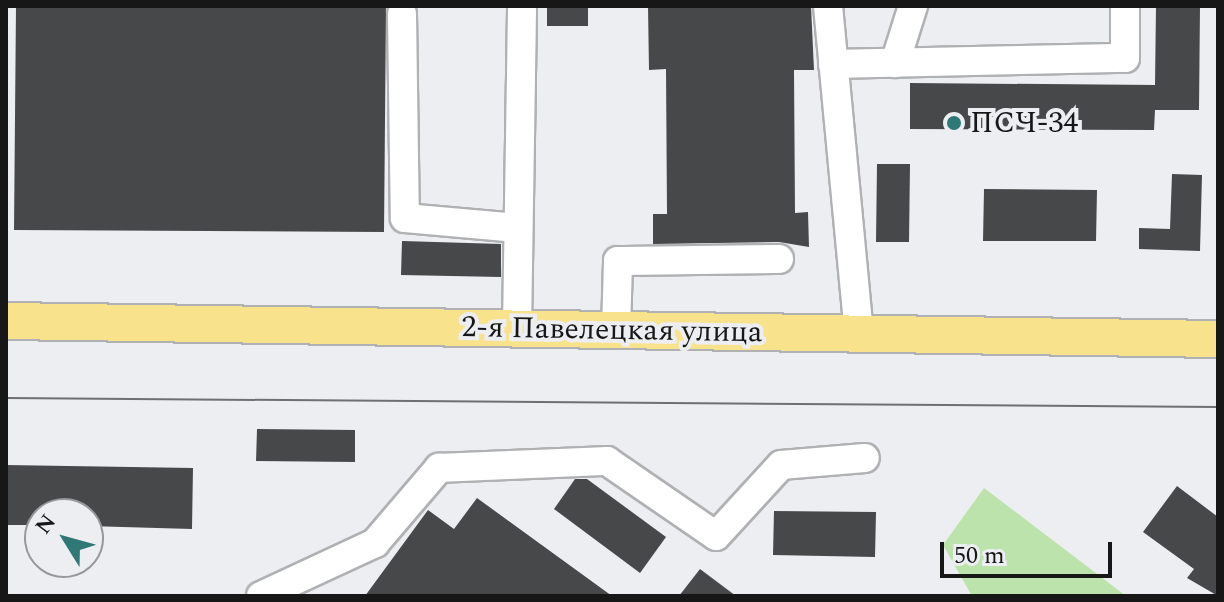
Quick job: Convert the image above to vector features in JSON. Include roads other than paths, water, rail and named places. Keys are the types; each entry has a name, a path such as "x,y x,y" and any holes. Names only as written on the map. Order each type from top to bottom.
{"main road":[{"name":"2-я Павелецкая улица","path":"6,321 1218,339"}],"lane":[{"path":"517,329 522,6"},
{"path":"828,6 859,334"},
{"path":"895,63 913,6"},
{"path":"833,64 1125,58 1125,6"},
{"path":"402,14 405,218 518,228"},
{"path":"616,330 618,261 779,259"},
{"path":"261,596 375,543 439,468 607,461 716,536 781,465 865,458"}],"tram line":[{"path":"6,398 1218,407"}],"place":[{"name":"ПСЧ-34","path":"954,123"}]}
